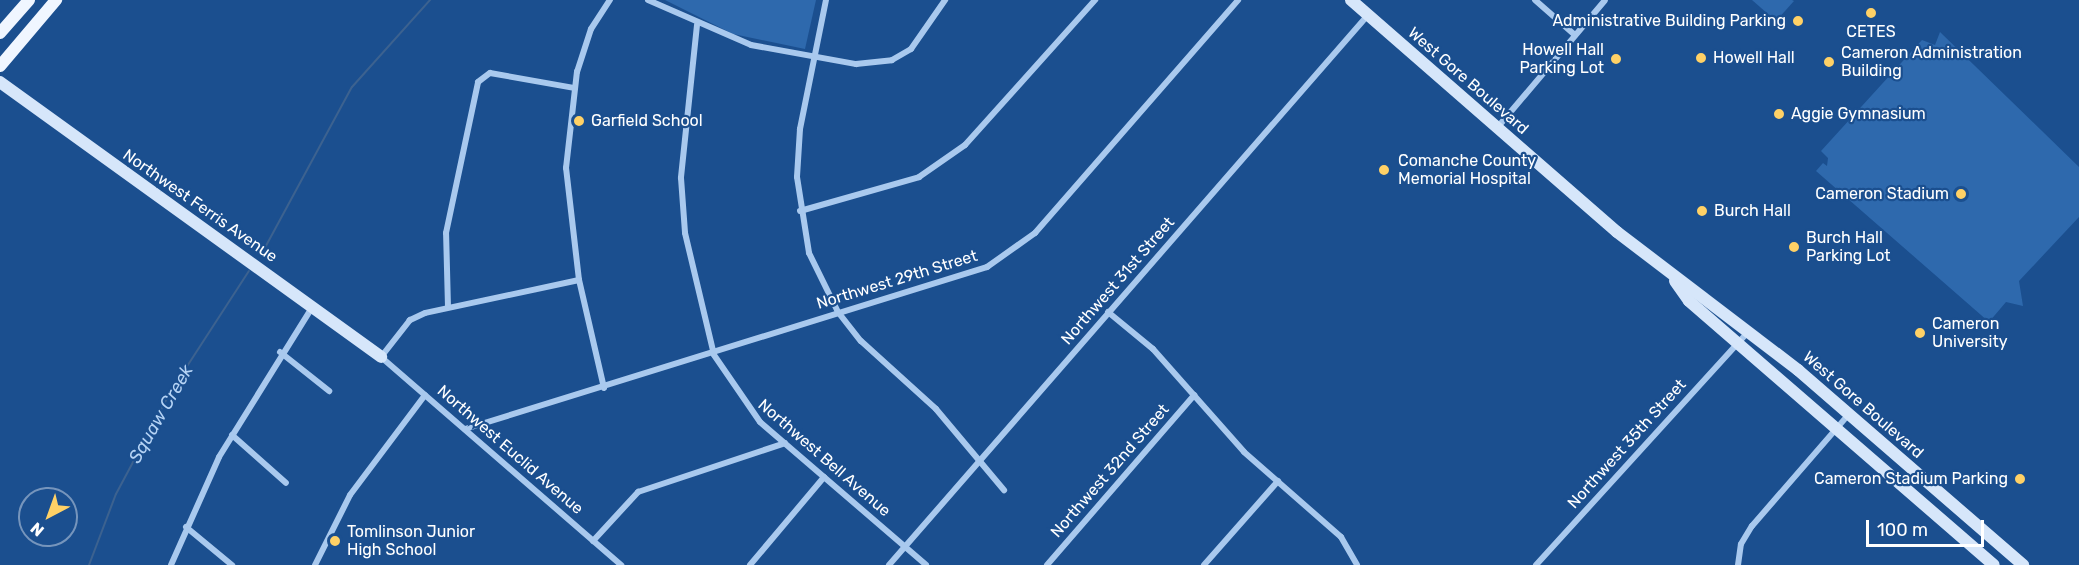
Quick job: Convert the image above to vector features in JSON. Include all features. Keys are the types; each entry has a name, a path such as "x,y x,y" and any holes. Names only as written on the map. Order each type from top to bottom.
{"main road":[{"path":"0,33 29,0"},
{"path":"0,66 56,0"},
{"name":"West Gore Boulevard","path":"1351,0 1675,280 1749,331 1849,414 2023,565"},
{"name":"Northwest Ferris Avenue","path":"0,82 314,305 381,357"},
{"name":"West Gore Boulevard","path":"1675,280 1689,301 1994,565"}],"street":[{"path":"604,388 579,280 566,168 574,88 591,29 610,0"},
{"path":"648,0 697,25 751,45 856,64 892,60 923,35 945,0"},
{"path":"826,0 800,129 800,211 809,253 838,312 861,341 936,409 1004,490"},
{"path":"800,211 919,177 965,145 1095,0"},
{"name":"Northwest 29th Street","path":"465,429 714,355 838,312 955,279 1017,248 1238,0"},
{"path":"1535,0 1575,34"},
{"path":"1497,128 1605,0"},
{"name":"Northwest 31st Street","path":"890,565 1368,15"},
{"name":"Northwest Bell Avenue","path":"697,25 681,178 685,233 714,355 743,405 926,565"},
{"path":"448,307 446,233 478,82 490,73 574,88"},
{"path":"381,357 410,320 448,307 579,280"},
{"path":"171,565 186,528 232,435 280,352 314,305"},
{"path":"1108,312 1153,349 1194,395 1278,481 1341,537 1357,565"},
{"name":"Northwest 35th Street","path":"1536,565 1749,331"},
{"path":"280,352 329,391"},
{"name":"Northwest Euclid Avenue","path":"381,357 621,565"},
{"path":"315,565 350,495 425,395"},
{"name":"Northwest 32nd Street","path":"1047,565 1194,395"},
{"path":"1738,565 1752,526 1849,414"},
{"path":"232,435 286,483"},
{"path":"593,541 638,492 785,443"},
{"path":"750,565 824,477"},
{"path":"1204,565 1278,481"},
{"path":"186,528 232,565"}],"shaded area":[{"path":"665,0 816,0 805,49 733,34"},
{"path":"1752,0 1792,0 1794,1 1776,21"},
{"name":"Cameron Stadium","path":"1940,32 2079,167 2079,217 2019,281 2023,306 2006,302 1989,322 1816,171 1823,163 1827,166 1828,158 1821,151 1922,40 1935,45"}],"waterway":[{"name":"Squaw Creek","path":"261,255 352,87 430,0"},
{"name":"Squaw Creek","path":"89,565 116,494 171,391 249,271"}],"place":[{"name":"CETES","path":"1871,13"},
{"name":"Administrative Building Parking","path":"1798,21"},
{"name":"Howell Hall","path":"1701,58"},
{"name":"Howell Hall Parking Lot","path":"1616,59"},
{"name":"Cameron Administration Building","path":"1829,62"},
{"name":"Aggie Gymnasium","path":"1779,114"},
{"name":"Garfield School","path":"579,121"},
{"name":"Comanche County Memorial Hospital","path":"1384,170"},
{"name":"Cameron Stadium","path":"1961,194"},
{"name":"Burch Hall","path":"1702,211"},
{"name":"Burch Hall Parking Lot","path":"1794,247"},
{"name":"Cameron University","path":"1920,333"},
{"name":"Cameron Stadium Parking","path":"2020,479"},
{"name":"Tomlinson Junior High School","path":"335,541"}]}
